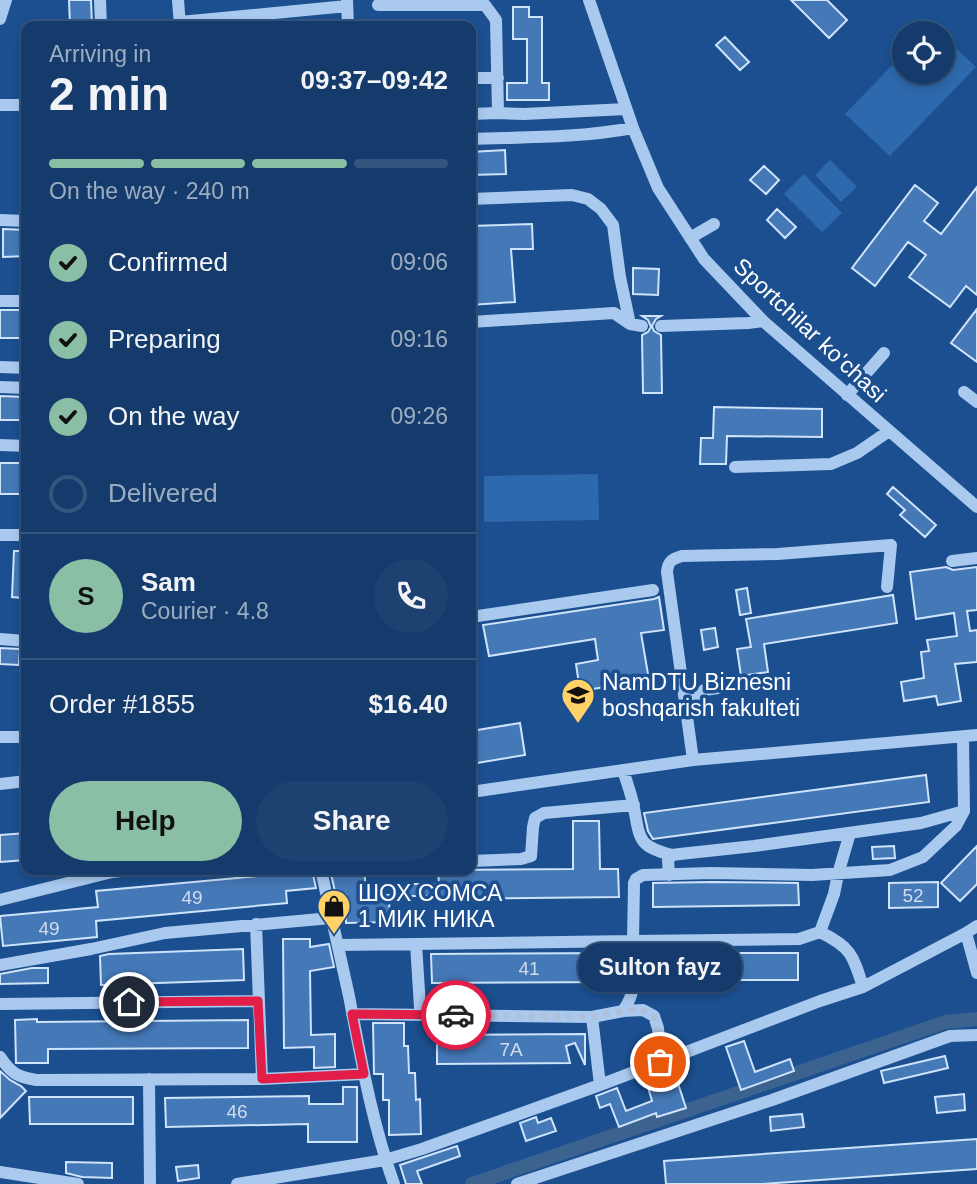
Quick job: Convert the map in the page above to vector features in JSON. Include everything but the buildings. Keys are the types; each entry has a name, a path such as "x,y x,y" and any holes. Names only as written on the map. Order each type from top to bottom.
{"street":[{"path":"0,19 6,0"},
{"path":"100,0 101,21"},
{"path":"178,0 180,21"},
{"name":"Sportchilar ko'chasi","path":"589,0 632,128 657,188 704,259 763,321 847,395 884,435 977,507"},
{"path":"241,21 347,3 348,21"},
{"path":"377,5 485,5 496,20 498,113"},
{"path":"476,78 498,78"},
{"path":"0,105 21,105"},
{"path":"476,114 626,110"},
{"path":"476,139 566,136 632,128"},
{"path":"476,199 572,195 588,199 595,204 613,225 620,277 636,325 614,313 476,322"},
{"path":"0,220 21,221"},
{"path":"690,238 714,224"},
{"path":"0,301 21,301"},
{"path":"661,326 763,321"},
{"path":"847,395 884,353"},
{"path":"0,367 21,368"},
{"path":"0,387 21,388"},
{"path":"964,392 977,402"},
{"path":"735,467 831,464 857,453 884,435"},
{"path":"0,445 21,446"},
{"path":"0,535 21,535"},
{"path":"693,760 667,572 671,559 682,556 778,554 891,545 887,587"},
{"path":"952,561 977,558"},
{"path":"476,616 653,590"},
{"path":"0,639 21,641"},
{"path":"685,701 701,699 700,693 704,690 718,688"},
{"path":"476,791 693,760 977,735"},
{"path":"0,737 21,737"},
{"path":"623,1011 635,987 633,941 636,878 711,873 838,874 890,870 923,857 956,826 964,811 963,737"},
{"path":"623,771 634,806 638,835 648,847 672,855 921,823 964,811"},
{"path":"0,784 21,782"},
{"path":"476,861 521,859 531,856 535,818 544,813 634,806"},
{"path":"820,932 834,894 850,833"},
{"path":"668,875 668,860 672,855"},
{"path":"0,900 100,875"},
{"path":"322,875 364,1074 385,1160 394,1184"},
{"path":"0,965 165,933 331,918"},
{"path":"256,924 262,1079"},
{"path":"237,1184 385,1160 422,1149 863,987 972,929 977,973"},
{"path":"338,945 799,939 820,932 838,941 854,957 863,987"},
{"path":"416,944 420,1007 432,1015"},
{"path":"0,1004 258,1001"},
{"path":"352,1014 592,1017 643,1010 654,1016 660,1062"},
{"path":"592,1017 600,1085"},
{"path":"517,1184 772,1100 950,1036 977,1035"},
{"path":"0,1057 8,1069 21,1078 36,1080 262,1079 364,1074"},
{"path":"149,1079 150,1184"},
{"path":"0,1172 78,1184"}],"shaded area":[{"path":"955,47 976,67 890,156 845,114 892,65 892,84 955,84"},
{"path":"830,160 857,187 841,202 815,175"},
{"path":"804,174 842,213 822,232 784,194"},
{"path":"598,474 599,520 484,522 484,476"}],"waterway":[{"path":"472,1184 946,1022 977,1019"}],"way so far":[{"path":"456,1015 592,1017 643,1010 654,1016 660,1062"}],"place":[{"name":"NamDTU Biznesni boshqarish fakulteti","path":"578,725"},
{"name":"ШОХ СОМСА 1 МИК НИКА","path":"334,936"},
{"name":"Sulton fayz","path":"660,1062"}],"route":[{"path":"129,1002 258,1001 262,1079 364,1074 352,1014 456,1015"}]}
